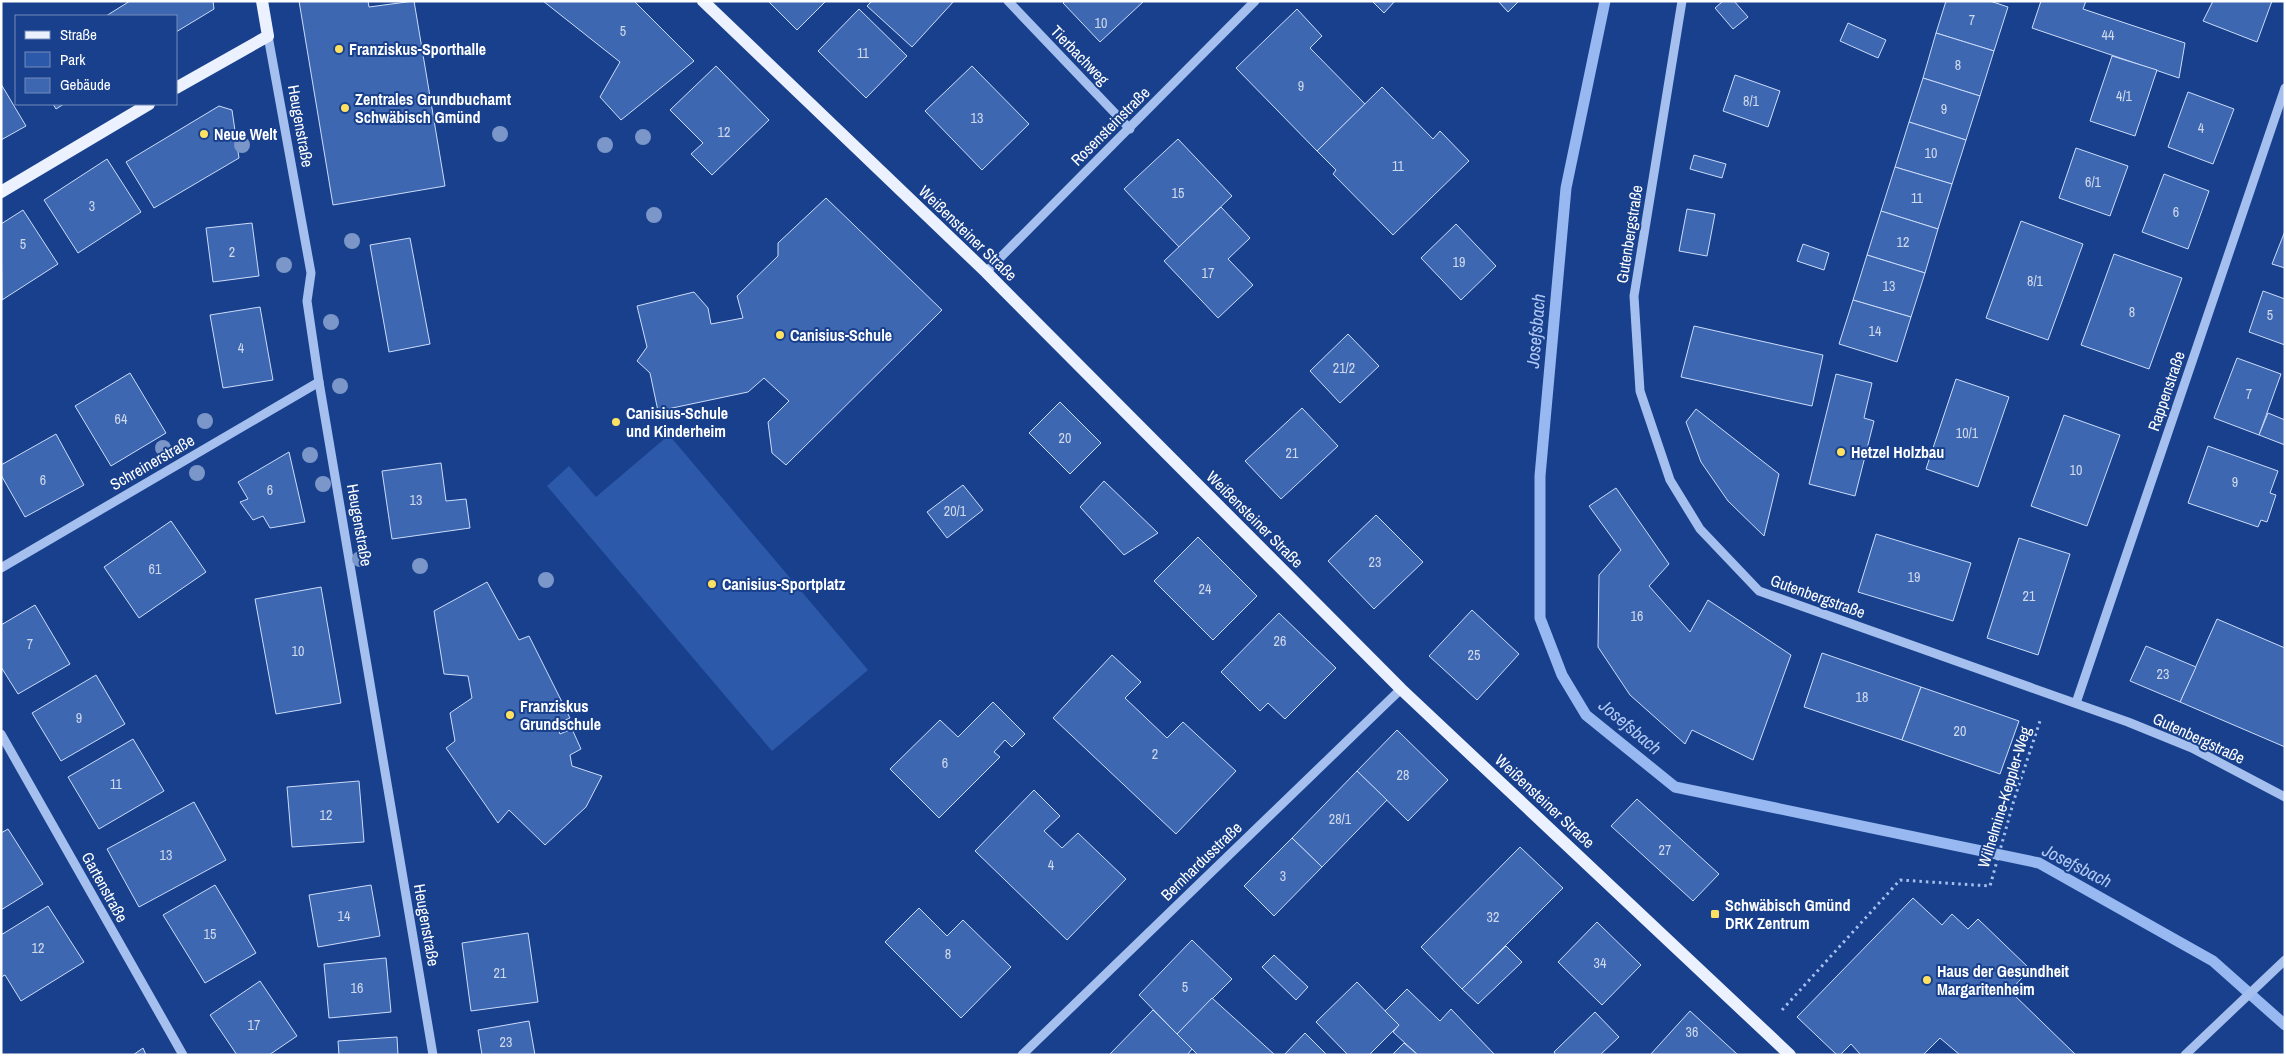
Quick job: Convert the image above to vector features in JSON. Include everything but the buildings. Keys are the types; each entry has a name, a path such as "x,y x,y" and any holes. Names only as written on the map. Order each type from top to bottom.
{"main road":[{"name":"Heugenstraße","path":"262,1 268,36"},
{"name":"Weißensteiner Straße","path":"703,1 986,272 1401,689 1790,1055"},
{"path":"178,87 268,36"},
{"path":"1,192 148,105"}],"street":[{"name":"Tierbachweg","path":"1008,1 1130,129"},
{"name":"Rosensteinstraße","path":"986,272 1255,1"},
{"name":"Gutenbergstraße","path":"1682,1 1634,296 1640,391 1670,480 1700,529 1759,591 2076,702 2192,748 2285,797"},
{"name":"Heugenstraße","path":"268,36 311,273 307,301 319,382 433,1055"},
{"name":"Rappenstraße","path":"2076,702 2285,88"},
{"name":"Schreinerstraße","path":"1,568 319,382"},
{"name":"Bernhardusstraße","path":"1022,1055 1401,689"},
{"name":"Gartenstraße","path":"1,734 183,1055"},
{"path":"2185,1055 2285,960"}],"path":[{"name":"Wilhelmine-Keppler-Weg","path":"1764,1029 1900,880 1990,886 2014,800 2049,694"}],"green space":[{"name":"Canisius-Sportplatz","path":"669,435 868,670 772,751 547,486 569,466 596,497"}],"waterway":[{"name":"Josefsbach","path":"1605,1 1566,188 1540,476 1540,618 1562,675 1586,715 1675,787 2039,863 2213,961 2285,1025"}],"place":[{"name":"Franziskus-Sporthalle","path":"339,49"},
{"name":"Zentrales Grundbuchamt Schwäbisch Gmünd","path":"345,108"},
{"name":"Neue Welt","path":"204,134"},
{"name":"Canisius-Schule","path":"780,335"},
{"name":"Canisius-Schule und Kinderheim","path":"616,422"},
{"name":"Hetzel Holzbau","path":"1841,452"},
{"name":"Canisius-Sportplatz","path":"712,584"},
{"name":"Franziskus Grundschule","path":"510,715"},
{"name":"Schwäbisch Gmünd DRK Zentrum","path":"1715,914"},
{"name":"Haus der Gesundheit Margaritenheim","path":"1927,980"}]}
